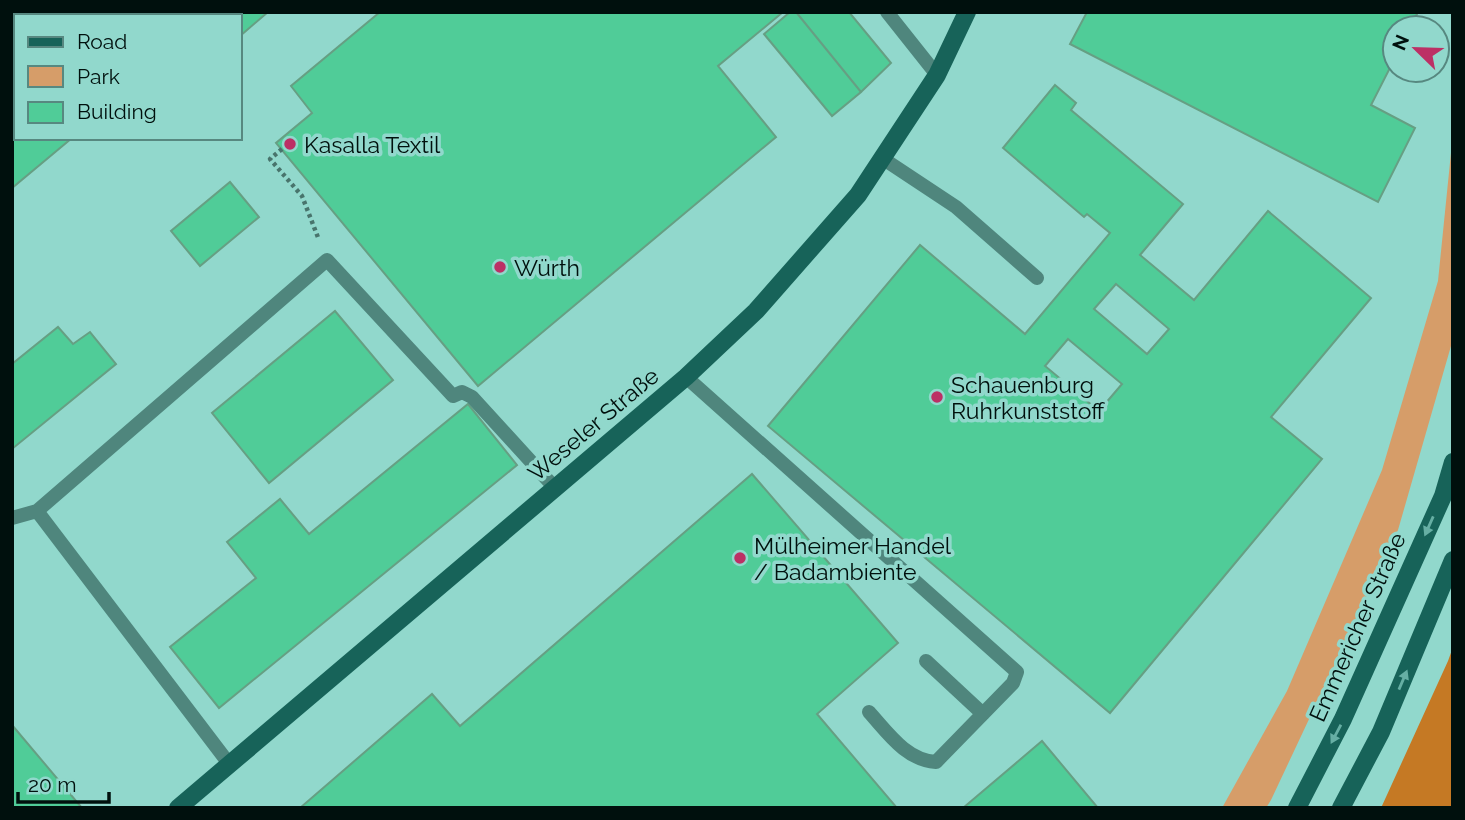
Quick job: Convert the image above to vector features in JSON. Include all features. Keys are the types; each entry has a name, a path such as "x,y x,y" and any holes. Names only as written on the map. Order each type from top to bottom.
{"main road":[{"name":"Weseler Straße","path":"178,808 686,377 756,311 858,195 937,75 967,12"},
{"name":"Emmericher Straße","path":"1297,808 1343,719 1443,496 1453,462"},
{"path":"1341,808 1381,732 1453,560"}],"lane":[{"path":"887,12 937,75"},
{"path":"882,158 956,208 1037,278"},
{"path":"12,518 37,511 327,260 453,396 461,392 472,397 555,488"},
{"path":"686,377 1017,672 1013,683 936,762 909,755 869,712"},
{"path":"37,511 230,765"},
{"path":"926,661 982,715"}],"path":[{"path":"282,149 270,159 302,196 327,260"}],"green space":[{"path":"1453,133 1453,339 1398,530 1266,808 1222,808 1287,691 1382,470 1438,281"}],"shaded area":[{"path":"1453,647 1453,808 1381,808 1448,661"}],"building":[{"path":"12,12 268,12 242,34 242,14 14,14 14,140 70,140 12,188"},
{"name":"Würth","path":"380,12 783,12 718,66 776,137 478,386 276,143 312,113 291,86"},
{"path":"790,12 796,12 861,92 832,116 764,34"},
{"path":"796,12 849,12 891,63 861,92"},
{"path":"1087,12 1418,12 1381,14 1382,84 1371,105 1415,128 1378,202 1070,44"},
{"name":"Schauenburg Ruhrkunststoff","path":"1055,85 1076,103 1071,110 1183,204 1140,255 1194,300 1268,211 1371,298 1271,417 1322,459 1110,713 768,426 920,245 1025,334 1110,233 1087,214 1084,217 1003,148","holes":["1116,284 1169,329 1147,354 1094,309","1068,339 1122,384 1099,411 1045,366"]},
{"path":"230,182 259,217 200,266 171,231"},
{"path":"335,311 393,380 269,483 212,413"},
{"path":"58,327 73,344 90,332 116,364 12,449 12,364"},
{"path":"468,404 517,465 219,708 170,647 256,578 227,542 280,499 309,534"},
{"name":"Mülheimer Handel / Badambiente","path":"752,474 898,643 817,714 897,808 300,808 432,694 460,726"},
{"path":"12,725 82,808 12,808"},
{"path":"1042,741 1098,808 963,808"}],"place":[{"name":"Kasalla Textil","path":"290,144"},
{"name":"Würth","path":"500,267"},
{"name":"Schauenburg Ruhrkunststoff","path":"937,397"},
{"name":"Mülheimer Handel / Badambiente","path":"740,558"}]}
